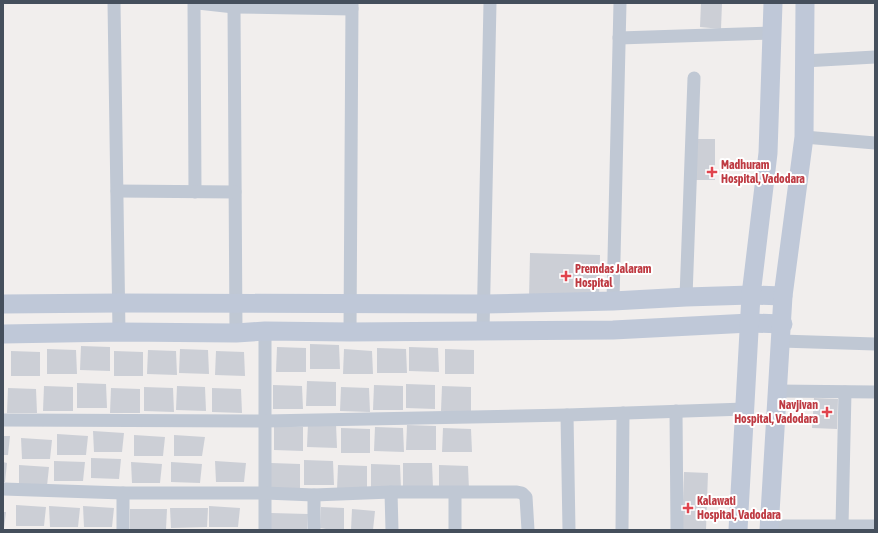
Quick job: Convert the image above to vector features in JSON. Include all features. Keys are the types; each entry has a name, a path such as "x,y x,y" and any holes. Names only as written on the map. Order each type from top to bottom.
{"street":[{"path":"114,3 119,332"},
{"path":"194,3 195,192"},
{"path":"198,3 234,7 352,6 350,332"},
{"path":"483,331 490,3"},
{"path":"613,302 620,3"},
{"path":"738,530 751,295 768,153 773,3"},
{"path":"805,3 804,137 783,296 782,333 769,528 875,526"},
{"path":"234,7 236,333"},
{"path":"619,38 772,33"},
{"path":"804,61 875,57"},
{"path":"686,297 694,78"},
{"path":"804,137 875,143"},
{"path":"117,191 235,192"},
{"path":"3,304 484,304 613,302 686,297 751,295 783,296"},
{"path":"3,334 119,332 236,333 264,331 350,332 613,330 750,323 782,333 875,344"},
{"path":"264,331 265,530"},
{"path":"777,391 875,392"},
{"path":"842,526 845,392"},
{"path":"3,420 264,421 567,415 745,409"},
{"path":"676,411 677,530"},
{"path":"622,530 623,413"},
{"path":"567,415 569,530"},
{"path":"3,489 123,493 265,493 314,495 392,492 517,492 522,493 526,497 528,530"},
{"path":"392,492 392,530"},
{"path":"123,493 123,530"},
{"path":"455,493 455,530"},
{"path":"314,495 314,530"}],"building":[{"path":"701,3 722,3 721,29 700,27"},
{"path":"696,139 715,139 715,180 696,180"},
{"path":"530,253 600,255 599,301 529,299"},
{"path":"310,344 339,345 340,369 310,369"},
{"path":"81,346 110,347 110,371 80,370"},
{"path":"277,347 306,348 306,372 276,372"},
{"path":"409,347 438,348 439,372 409,371"},
{"path":"377,348 406,349 407,373 377,373"},
{"path":"47,349 76,350 77,374 47,374"},
{"path":"180,349 208,350 209,374 179,373"},
{"path":"344,349 372,351 373,374 343,374"},
{"path":"445,349 474,350 474,374 445,374"},
{"path":"148,350 176,351 177,375 147,374"},
{"path":"11,351 40,352 40,376 11,376"},
{"path":"114,351 143,352 143,376 114,376"},
{"path":"216,351 244,352 245,376 215,375"},
{"path":"307,381 336,382 336,406 306,406"},
{"path":"77,383 106,384 107,408 77,408"},
{"path":"406,384 435,385 435,409 406,408"},
{"path":"273,385 302,386 303,409 273,409"},
{"path":"374,385 403,386 403,410 373,410"},
{"path":"44,386 73,387 73,411 43,411"},
{"path":"177,386 205,387 206,411 176,410"},
{"path":"442,386 471,387 471,411 441,411"},
{"path":"144,387 173,388 174,412 144,411"},
{"path":"341,387 369,388 370,412 340,411"},
{"path":"8,388 36,389 37,413 7,413"},
{"path":"111,388 140,389 140,413 110,413"},
{"path":"212,388 241,389 242,413 212,412"},
{"path":"814,398 838,399 837,429 812,428"},
{"path":"308,423 336,424 337,448 307,447"},
{"path":"407,425 436,426 436,450 406,450"},
{"path":"274,426 303,427 303,451 274,450"},
{"path":"375,427 403,428 404,452 374,451"},
{"path":"341,428 370,429 370,453 341,453"},
{"path":"443,428 471,429 472,452 442,452"},
{"path":"93,431 124,433 122,452 94,452"},
{"path":"57,434 88,436 86,455 57,455"},
{"path":"134,435 165,437 163,456 134,456"},
{"path":"174,435 205,437 202,456 174,456"},
{"path":"3,436 10,436 8,455 3,455"},
{"path":"21,438 52,440 50,459 22,459"},
{"path":"91,458 121,459 119,479 91,478"},
{"path":"304,460 333,461 334,485 304,485"},
{"path":"54,461 85,462 83,481 54,481"},
{"path":"215,461 246,463 244,482 216,482"},
{"path":"3,462 7,463 5,482 3,482"},
{"path":"131,462 162,464 160,483 132,483"},
{"path":"171,462 202,464 200,483 171,482"},
{"path":"271,463 300,464 300,488 270,488"},
{"path":"403,463 432,463 433,488 403,487"},
{"path":"371,464 400,465 401,489 371,488"},
{"path":"19,465 49,467 47,486 19,485"},
{"path":"338,465 367,466 367,490 337,490"},
{"path":"439,465 468,466 469,490 439,489"},
{"path":"684,472 708,473 706,530 682,530"},
{"path":"16,505 46,507 44,526 16,526"},
{"path":"49,506 80,508 78,527 50,527"},
{"path":"83,506 114,508 112,527 84,527"},
{"path":"209,506 240,508 238,527 209,527"},
{"path":"321,507 344,508 344,530 320,528"},
{"path":"170,508 208,508 207,527 171,528"},
{"path":"130,509 167,509 166,529 130,529"},
{"path":"352,509 375,511 373,530 351,530"},
{"path":"3,512 6,512 4,528 3,528"},
{"path":"271,513 308,514 307,530 271,530"}],"place":[{"name":"Madhuram Hospital, Vadodara","path":"712,172"},
{"name":"Premdas Jalaram Hospital","path":"566,276"},
{"name":"Navjivan Hospital, Vadodara","path":"827,412"},
{"name":"Kalawati Hospital, Vadodara","path":"688,508"}]}
